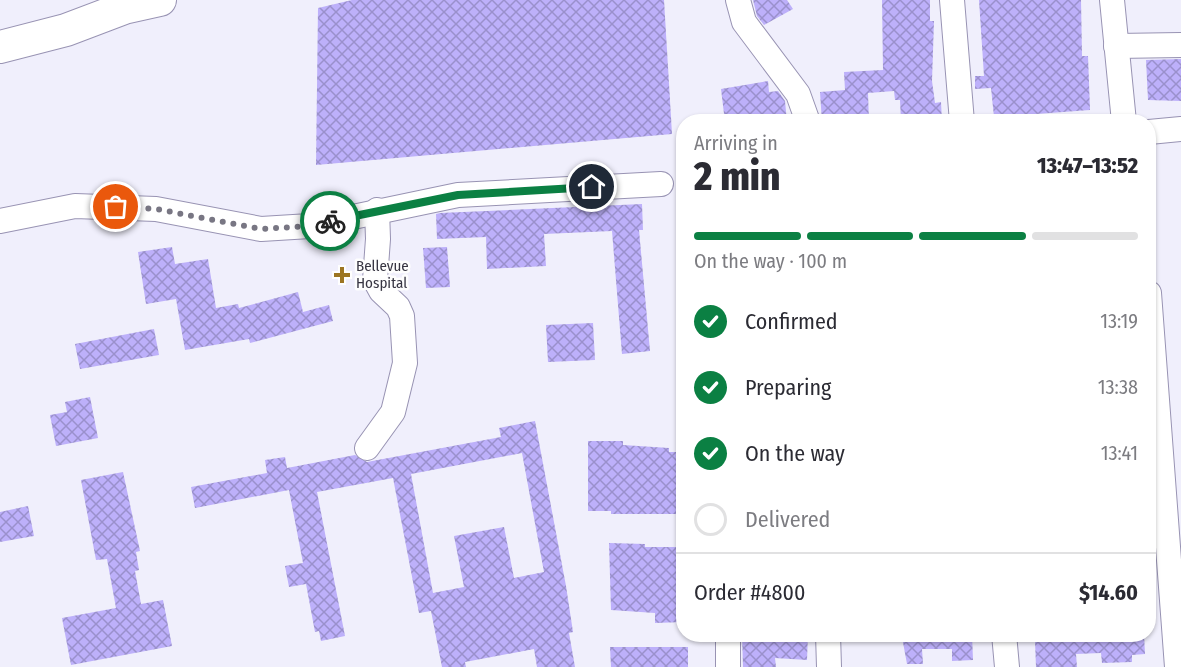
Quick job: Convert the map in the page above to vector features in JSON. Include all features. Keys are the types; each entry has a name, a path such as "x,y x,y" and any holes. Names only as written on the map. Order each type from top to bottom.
{"main road":[{"path":"0,27 62,11 160,0"},
{"path":"0,47 66,30 124,4"}],"street":[{"path":"738,0 744,22 798,94 805,114"},
{"path":"952,0 961,114"},
{"path":"1112,0 1123,114"},
{"path":"1116,46 1181,45"},
{"path":"1156,131 1181,129"},
{"path":"0,221 75,206 156,209 261,229 310,226 376,210 458,195 661,184"},
{"path":"367,448 393,412 405,363 402,316 398,307 381,291 375,280 378,239 376,210"},
{"path":"1156,383 1178,667"},
{"path":"728,642 728,667"},
{"path":"828,642 829,667"},
{"path":"1005,642 1007,667"}],"building":[{"path":"352,0 664,0 672,134 316,165 318,8"},
{"path":"753,0 787,0 793,9 764,25 757,16"},
{"path":"882,0 930,0 930,21 934,21 932,81 935,103 941,102 942,114 901,114 900,100 895,100 894,91 868,93 869,114 821,114 820,92 845,90 844,72 883,70"},
{"path":"979,0 1081,0 1082,56 1088,56 1090,110 994,114 991,88 975,89 975,76 984,76"},
{"path":"1181,59 1181,101 1148,100 1146,60"},
{"path":"768,81 769,92 778,91 785,101 786,114 724,114 721,89"},
{"path":"642,204 643,230 639,230 650,351 622,354 612,231 544,234 546,266 487,269 486,237 437,239 436,214 440,213"},
{"path":"172,247 175,264 208,259 216,308 238,304 239,308 298,292 303,312 329,305 333,321 250,343 249,339 185,350 176,299 146,304 138,252"},
{"path":"447,247 450,287 426,288 423,248"},
{"path":"593,323 595,360 548,362 546,325"},
{"path":"154,329 159,355 80,369 75,344"},
{"path":"90,397 98,438 56,446 50,415 67,412 65,402"},
{"path":"535,421 566,586 573,632 569,633 575,667 537,667 534,649 465,662 466,667 442,667 431,611 419,613 393,478 317,492 345,636 321,641 319,631 315,632 306,584 289,587 285,566 303,563 289,490 195,508 191,487 267,473 265,460 285,457 287,468 355,455 367,462 501,437 499,428","holes":["522,453 544,572 514,578 504,527 454,536 464,587 433,593 411,474"]},
{"path":"588,441 623,441 623,445 669,448 669,452 676,452 676,514 611,514 611,511 588,511"},
{"path":"123,472 140,551 136,552 139,570 135,571 141,604 163,600 172,646 71,665 62,618 116,608 107,559 96,560 81,480"},
{"path":"28,506 34,536 0,542 0,512"},
{"path":"609,543 645,544 645,547 676,547 676,622 655,623 655,613 611,610"},
{"path":"742,642 808,642 807,660 775,658 776,667 743,667"},
{"path":"903,642 972,642 973,660 952,661 952,649 922,649 923,664 907,664"},
{"path":"1035,642 1144,642 1145,654 1132,655 1132,662 1102,663 1101,653 1076,654 1077,667 1036,667"},
{"path":"610,647 688,647 688,667 611,667"}],"way so far":[{"path":"116,207 156,209 261,229 310,226 330,221"}],"place":[{"name":"Bellevue Hospital","path":"342,275"}],"route":[{"path":"330,221 458,195 592,187"}]}
